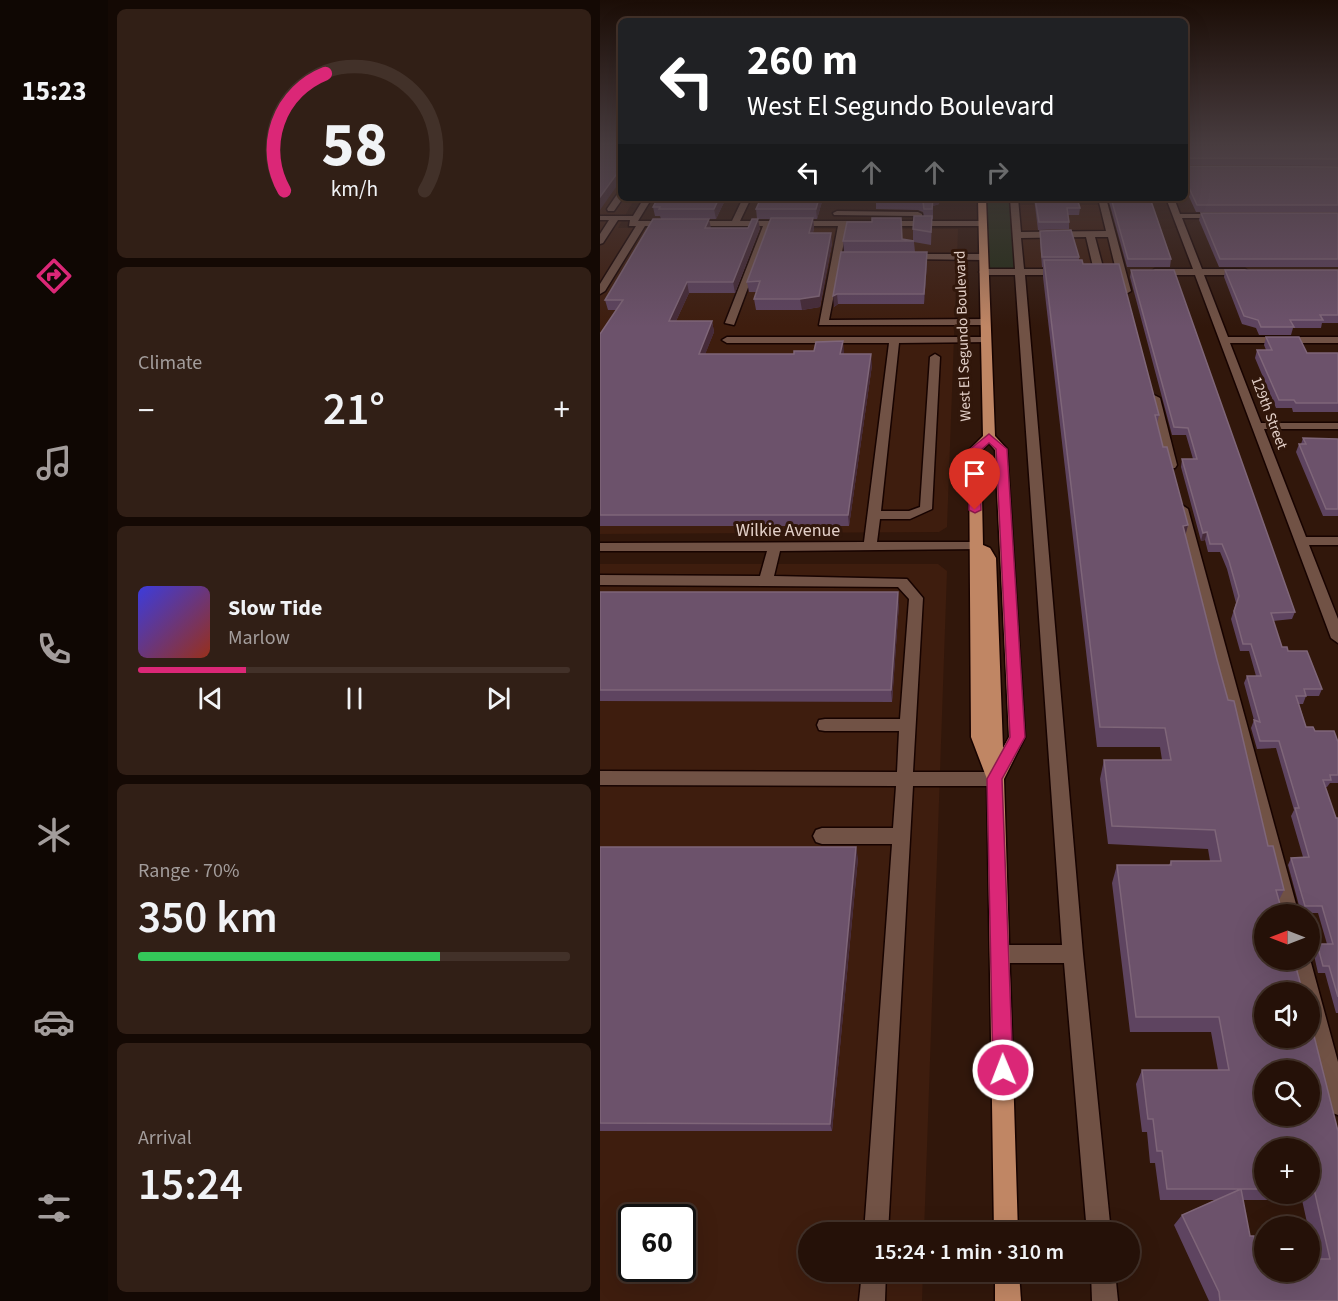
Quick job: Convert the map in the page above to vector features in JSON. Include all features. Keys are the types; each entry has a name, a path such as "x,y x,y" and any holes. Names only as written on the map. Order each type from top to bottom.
{"main road":[{"name":"West El Segundo Boulevard","path":"982,205 989,437 1001,449 1017,737 995,779"},
{"name":"West El Segundo Boulevard","path":"989,437 975,450 979,737 995,779 1006,1222"},
{"path":"1007,1282 1008,1301"}],"street":[{"path":"600,241 617,205"},
{"path":"600,291 645,205"},
{"path":"735,224 744,205"},
{"path":"1014,205 1072,954 1098,1222"},
{"path":"1104,205 1111,234 1126,272 1130,306"},
{"name":"129th Street","path":"1173,205 1338,638"},
{"path":"918,223 918,214 838,209 836,257 823,324 985,322"},
{"path":"600,218 613,213 637,222 982,223"},
{"path":"1178,216 1235,216"},
{"path":"907,234 908,223"},
{"path":"730,323 768,224"},
{"path":"1090,234 1094,271 1126,272"},
{"path":"1016,235 1111,234"},
{"path":"907,246 983,252"},
{"path":"895,257 983,252"},
{"path":"836,257 848,257"},
{"path":"984,272 1078,271"},
{"path":"1143,272 1257,272"},
{"path":"727,340 986,340"},
{"path":"870,547 894,340"},
{"path":"1225,340 1338,340"},
{"path":"874,515 910,515 926,509 935,357"},
{"path":"1150,387 1286,904"},
{"path":"1258,426 1338,426"},
{"path":"1301,541 1338,541"},
{"name":"Wilkie Avenue","path":"600,547 975,546"},
{"path":"766,581 774,548"},
{"path":"600,580 902,582 916,598 877,1222"},
{"path":"825,725 908,725"},
{"path":"600,778 995,779"},
{"path":"822,836 901,836"},
{"path":"1000,954 1072,954"},
{"path":"1320,1036 1338,1104"},
{"path":"872,1301 873,1282"},
{"path":"1104,1282 1105,1301"}],"shaded area":[{"path":"600,205 631,205 618,228 958,229 947,527 939,532 600,534"},
{"path":"1015,205 1103,205 1121,272 1018,272"},
{"path":"600,564 938,564 947,571 924,1222 798,1222 798,1282 923,1282 922,1301 600,1301"}],"green space":[{"path":"982,205 1014,205 1018,272 984,272"}],"building":[{"path":"654,205 716,205 714,209 659,209 660,207 653,207"},
{"path":"758,205 817,205 816,209 756,209"},
{"path":"923,205 932,205 932,209 924,209"},
{"path":"1036,205 1079,205 1080,208 1067,208 1069,222 1039,222"},
{"path":"1113,205 1152,205 1171,259 1128,259"},
{"path":"1197,205 1338,205 1338,205"},
{"path":"1201,213 1338,213 1338,259 1220,259"},
{"path":"914,216 932,216 931,232 913,229"},
{"path":"771,218 813,218 809,233 831,233 819,296 800,299 754,299 760,281 747,282"},
{"path":"872,218 901,218 902,239 914,241 843,241 847,222 872,222"},
{"path":"653,219 709,219 705,228 748,228 752,219 758,219 733,282 687,282 669,321 712,321 699,354 794,354 794,351 814,351 816,342 843,341 840,354 871,354 848,515 600,515 600,334 623,300 605,300"},
{"path":"1071,230 1079,257 1042,257 1040,231"},
{"path":"841,252 927,252 924,294 837,294 833,296"},
{"path":"1044,260 1082,260 1083,264 1119,264 1159,415 1155,415 1163,447 1167,447 1188,525 1183,526 1217,660 1228,700 1234,701 1268,846 1273,846 1284,890 1276,890 1280,904 1254,904 1254,970 1297,970 1300,982 1254,982 1254,1048 1317,1048 1338,1131 1338,1301 1220,1301 1219,1292 1182,1215 1241,1189 1167,1189 1162,1151 1157,1151 1153,1119 1148,1119 1142,1070 1229,1070 1219,1017 1136,1017 1117,865 1171,865 1171,861 1221,861 1215,830 1112,826 1104,760 1171,760 1165,728 1100,727"},
{"path":"1131,270 1174,270 1295,612 1271,613 1282,647 1287,647 1288,651 1307,651 1322,689 1304,689 1306,696 1296,696 1306,727 1313,727 1315,731 1334,731 1338,742 1338,775 1330,775 1331,780 1323,780 1336,818 1338,818 1338,997 1329,966 1323,966 1320,955 1320,944 1333,944 1322,906 1304,904 1291,858 1309,857 1295,808 1299,808 1279,741 1260,741 1254,720 1260,722 1247,676 1261,676 1251,644 1243,644 1234,611 1239,596 1229,561 1222,544 1210,544 1207,532 1203,533 1182,459 1197,459 1188,428 1174,427"},
{"path":"1225,270 1338,270 1338,315 1320,315 1323,320 1290,320 1294,327 1261,327 1258,320 1244,316"},
{"path":"1266,337 1299,337 1307,353 1338,353 1338,403 1296,403 1294,400 1279,400 1257,350 1272,350"},
{"path":"1303,438 1338,439 1338,509 1326,509 1299,444 1306,444"},
{"path":"600,592 898,592 891,690 600,690"},
{"path":"600,847 856,847 830,1124 600,1123"}],"route":[{"path":"975,510 975,450 989,437 1001,449 1017,737 995,779 1003,1070"}]}
